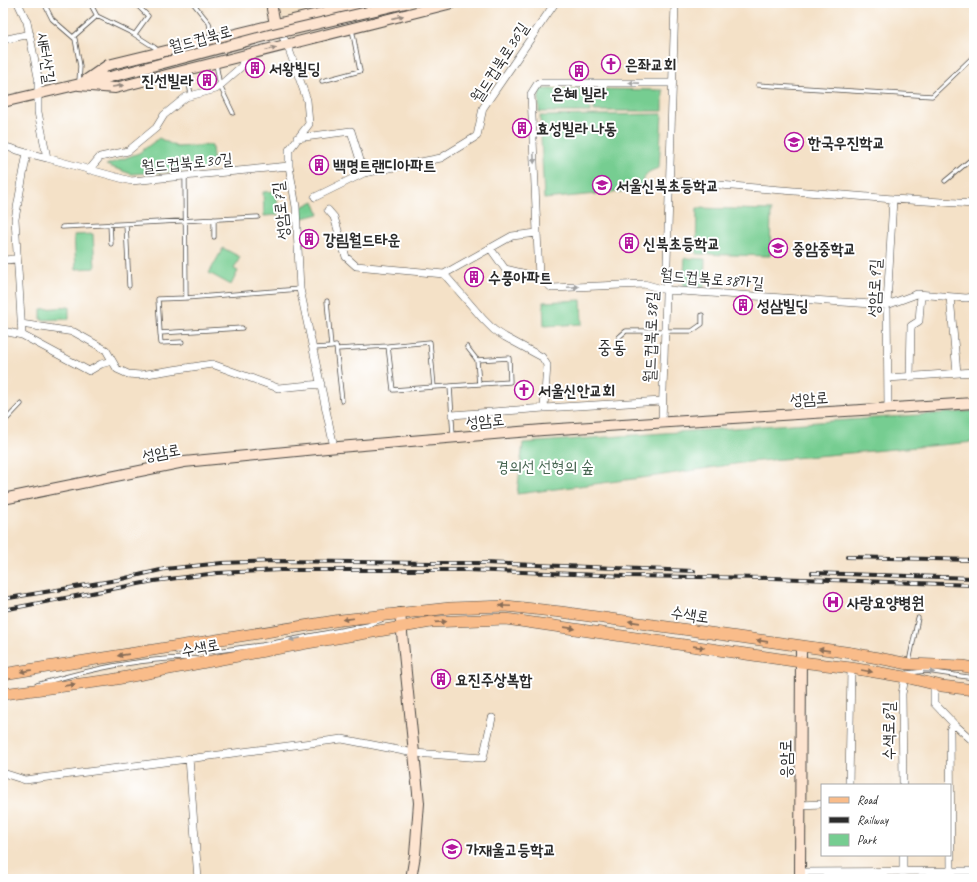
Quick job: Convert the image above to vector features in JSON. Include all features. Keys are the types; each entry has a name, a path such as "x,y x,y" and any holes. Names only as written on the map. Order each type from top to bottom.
{"main road":[{"path":"273,3 272,9 275,24"},
{"path":"79,85 108,65 275,24 339,6 362,3"},
{"name":"월드컵북로","path":"3,102 79,85 273,34 406,3"},
{"path":"79,85 115,88 452,3"},
{"name":"성암로","path":"3,499 184,462 334,447 974,402"},
{"name":"수색로","path":"3,674 306,625 400,612 506,606 560,612 852,653 909,664 963,666 974,668"},
{"path":"400,612 419,803 415,855 410,879"},
{"name":"수색로","path":"3,694 111,680 307,643 402,627 439,622 506,619 851,668 974,690"},
{"name":"응암로","path":"800,875 801,646"}],"street":[{"name":"새터산길","path":"18,3 27,22 30,34 38,76 37,94"},
{"name":"월드컵북로36길","path":"315,197 364,173 442,158 477,136 483,108 554,3"},
{"name":"월드컵북로38길","path":"662,423 675,3"},
{"name":"성암로7길","path":"275,24 287,44 307,100 309,124 289,150 289,166 296,207 300,290 314,348 334,447"},
{"path":"3,40 30,34"},
{"name":"월드컵북로30길","path":"89,170 100,157 128,151 156,128 164,115 186,97 216,89 241,67 245,56"},
{"path":"539,277 531,94 538,83 673,83"},
{"path":"37,94 38,112 47,158"},
{"path":"297,138 351,131 364,173"},
{"name":"월드컵북로30길","path":"3,146 131,181 289,166"},
{"path":"22,335 14,219 27,152"},
{"path":"670,181 974,204"},
{"name":"성암로9길","path":"888,408 887,305 893,199"},
{"path":"328,210 334,217 346,257 356,266 444,274 512,236 537,233"},
{"name":"월드컵북로38가길","path":"490,248 505,269 539,277 552,288 644,284 666,290 887,305"},
{"path":"3,260 17,259"},
{"path":"444,274 494,330 542,357 547,364 544,408"},
{"path":"887,305 917,294 950,297 974,297"},
{"path":"910,377 910,326 919,321 921,295"},
{"path":"950,297 957,373"},
{"path":"21,324 74,332 106,350 117,369 128,374 140,375 212,364 278,388 321,384"},
{"path":"3,331 22,335 89,371 101,364 112,361"},
{"path":"888,378 974,372"},
{"path":"452,415 662,401"},
{"path":"849,784 851,668"},
{"name":"수색로8길","path":"903,784 902,694 905,677"},
{"path":"934,684 934,703 974,742"},
{"path":"3,773 25,780 342,739 414,753 483,758 492,718"},
{"path":"950,784 950,730 954,724"},
{"path":"189,758 198,879"},
{"path":"800,805 821,804"},
{"path":"903,856 903,879"},
{"path":"951,856 951,871"},
{"name":"응암로","path":"800,875 903,871 974,871"}],"lane":[{"path":"44,3 52,19 75,39 80,66 79,85"},
{"path":"90,3 97,16 135,34 160,52"},
{"path":"135,3 148,16 135,34"},
{"path":"193,3 208,23 212,40"},
{"path":"73,38 97,16"},
{"path":"322,81 360,71 352,28"},
{"path":"758,85 932,96 974,56"},
{"name":"월드컵북로","path":"215,63 220,86 233,113"},
{"name":"월드컵북로","path":"187,70 191,95"},
{"path":"945,181 974,157"},
{"path":"185,176 186,298"},
{"path":"62,227 258,217"},
{"path":"214,219 214,237"},
{"path":"110,224 111,244"},
{"path":"126,224 129,286"},
{"path":"182,342 161,343 158,299 300,290"},
{"path":"327,301 331,347"},
{"path":"618,345 619,337 626,331 692,331 702,324 702,315"},
{"path":"160,333 242,328"},
{"path":"314,348 336,346 337,349 430,342 434,387"},
{"path":"388,346 393,390 510,382 509,358 477,360"},
{"path":"467,347 477,360 479,384"},
{"path":"337,349 342,401"},
{"path":"450,386 453,438"},
{"path":"3,423 21,404"},
{"path":"909,664 918,618"},
{"path":"890,675 927,672 974,678"}],"green space":[{"path":"539,89 590,89 590,112 539,112"},
{"path":"595,89 663,90 663,111 594,111"},
{"path":"662,114 659,168 649,172 645,176 639,190 544,199 540,116"},
{"path":"159,138 177,147 212,145 214,169 131,174 106,165 139,153"},
{"path":"277,191 278,215 264,216 263,192"},
{"path":"314,201 319,214 300,219 300,208"},
{"path":"697,208 771,210 770,256 696,254"},
{"path":"93,234 95,268 76,269 74,235"},
{"path":"223,248 240,257 234,269 238,271 231,285 209,273"},
{"path":"685,258 705,259 704,288 683,287"},
{"path":"581,300 582,324 544,326 543,302"},
{"path":"69,307 69,319 41,320 41,309"},
{"name":"경의선 선형의 숲","path":"974,411 974,442 748,462 656,476 517,494 523,443"}],"railway":[{"path":"847,557 974,560"},
{"path":"3,599 117,580 165,569 222,563 275,561 484,563 694,571"},
{"path":"3,610 154,581 217,573 281,570 467,570 625,576 773,578 974,585"},
{"path":"812,573 974,578"}],"place":[{"name":"은좌교회","path":"611,64"},
{"name":"서왕빌딩","path":"255,68"},
{"name":"은혜 빌라","path":"579,71"},
{"name":"진선빌라","path":"207,80"},
{"name":"효성빌라 나동","path":"522,128"},
{"name":"한국우진학교","path":"794,142"},
{"name":"백명트랜디아파트","path":"319,165"},
{"name":"서울신북초등학교","path":"602,185"},
{"name":"강림월드타운","path":"309,239"},
{"name":"신북초등학교","path":"629,243"},
{"name":"중암중학교","path":"778,248"},
{"name":"수풍아파트","path":"474,277"},
{"name":"성삼빌딩","path":"743,305"},
{"name":"서울신안교회","path":"524,390"},
{"name":"사랑요양병원","path":"833,602"},
{"name":"요진주상복합","path":"441,679"},
{"name":"가재울고등학교","path":"452,849"}],"district":[{"name":"중동","path":"612,347"}]}
